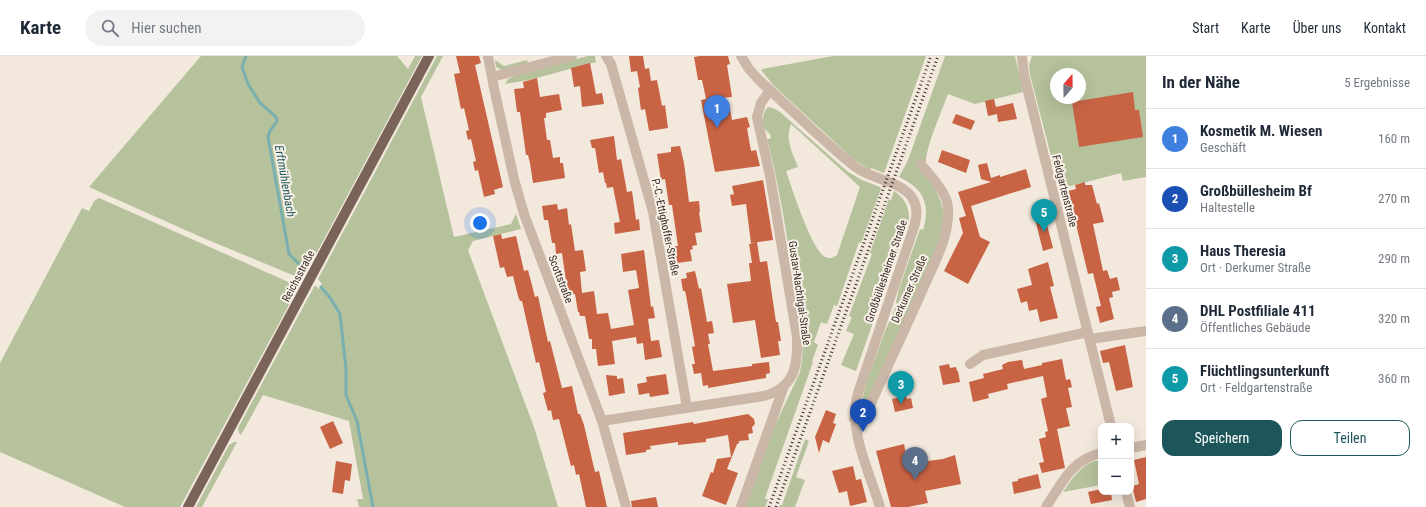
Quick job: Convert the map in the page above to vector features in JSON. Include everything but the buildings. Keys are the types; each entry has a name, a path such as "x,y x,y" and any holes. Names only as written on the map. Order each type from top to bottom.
{"main road":[{"name":"Reichsstraße","path":"188,507 429,56"}],"street":[{"name":"Scottstraße","path":"488,56 514,179 524,214 602,421 626,507"},
{"path":"492,77 572,56"},
{"name":"P.-C.-Ettighoffer-Straße","path":"606,56 611,64 653,212 687,408"},
{"name":"Großbüllesheimer Straße","path":"741,56 750,69 770,90 854,166 868,175 906,191 913,200 917,210 917,220 856,400 854,419 861,447 880,507"},
{"name":"Feldgartenstraße","path":"1022,56 1024,75 1110,423"},
{"name":"Gustav-Nachtigal-Straße","path":"602,421 773,394 784,386 794,372 797,344 770,176 757,122 759,107 770,90"},
{"name":"Derkumer Straße","path":"854,419 866,412 869,408 946,234 948,215 947,202 942,192 922,164"},
{"path":"970,364 983,355 1089,335 1146,331"},
{"path":"741,507 784,386"},
{"path":"1134,447 1146,445"},
{"path":"1046,507 1075,465 1084,459 1098,454"},
{"path":"1127,495 1130,507"}],"green space":[{"path":"201,56 397,56 408,69 415,56 422,56 308,269 305,267 303,272 305,275 302,279 201,237 89,187"},
{"path":"437,56 443,56 421,97 454,237 511,224 516,214 521,229 473,241 468,250 535,430 558,507 359,507 357,499 363,499 349,421 263,395 241,435 239,433 238,428 315,285 319,289 322,284 318,279"},
{"path":"588,56 595,56 596,62 529,80 505,84 508,79 522,73"},
{"path":"833,56 926,56 884,173 871,168 870,170 852,158 774,86 761,70"},
{"path":"945,56 1015,56 1023,92 975,104 948,94 931,139 926,157 927,170 942,204 944,213 941,237 866,407 862,409 860,407 867,381 894,311 899,289 920,229 923,230 926,212 923,198 914,186 899,177 908,160"},
{"path":"1032,56 1146,56 1146,177 1123,181 1121,173 1059,189 1056,176 1058,175 1057,171 1055,171 1030,75 1029,65"},
{"path":"495,60 504,66 527,60 528,63 502,70 496,67"},
{"path":"768,107 780,112 848,172 862,180 880,187 881,189 861,243 859,242 837,306 834,305 827,324 821,322 814,342 818,345 812,361 813,362 765,498 768,500 765,507 745,507 770,436 800,372 802,359 803,339 791,263 783,213 767,139 770,139 771,136 765,129 763,123 763,117","holes":["791,124 860,187 837,255 832,258 825,257 814,243 808,231 786,171 798,167 789,141 789,130"]},
{"path":"894,191 906,203 909,219 856,371 841,365 854,334 846,331 852,317 849,316 872,254 870,253 889,199 891,200"},
{"path":"99,198 293,284 298,288 180,507 125,507 0,452 0,363 82,208 89,211 94,201"},
{"path":"805,439 809,441 796,477 805,480 795,507 779,507 782,505"},
{"path":"237,442 202,507 196,507 229,445"},
{"path":"1094,461 1098,461 1098,486 1063,492 1080,470"}],"waterway":[{"name":"Erftmühlenbach","path":"246,56 242,67 248,84 260,103 276,117 277,121 268,137 289,254 304,269"},
{"name":"Erftmühlenbach","path":"321,287 331,299 340,314 346,369 346,395 357,421 373,507"}],"railway":[{"path":"769,507 931,56"},
{"path":"776,507 938,56"}],"place":[{"name":"Kosmetik M. Wiesen","path":"717,128"},
{"name":"Flüchtlingsunterkunft","path":"1044,232"},
{"name":"Haus Theresia","path":"901,404"},
{"name":"Großbüllesheim Bf","path":"863,432"},
{"name":"DHL Postfiliale 411","path":"915,480"}]}
